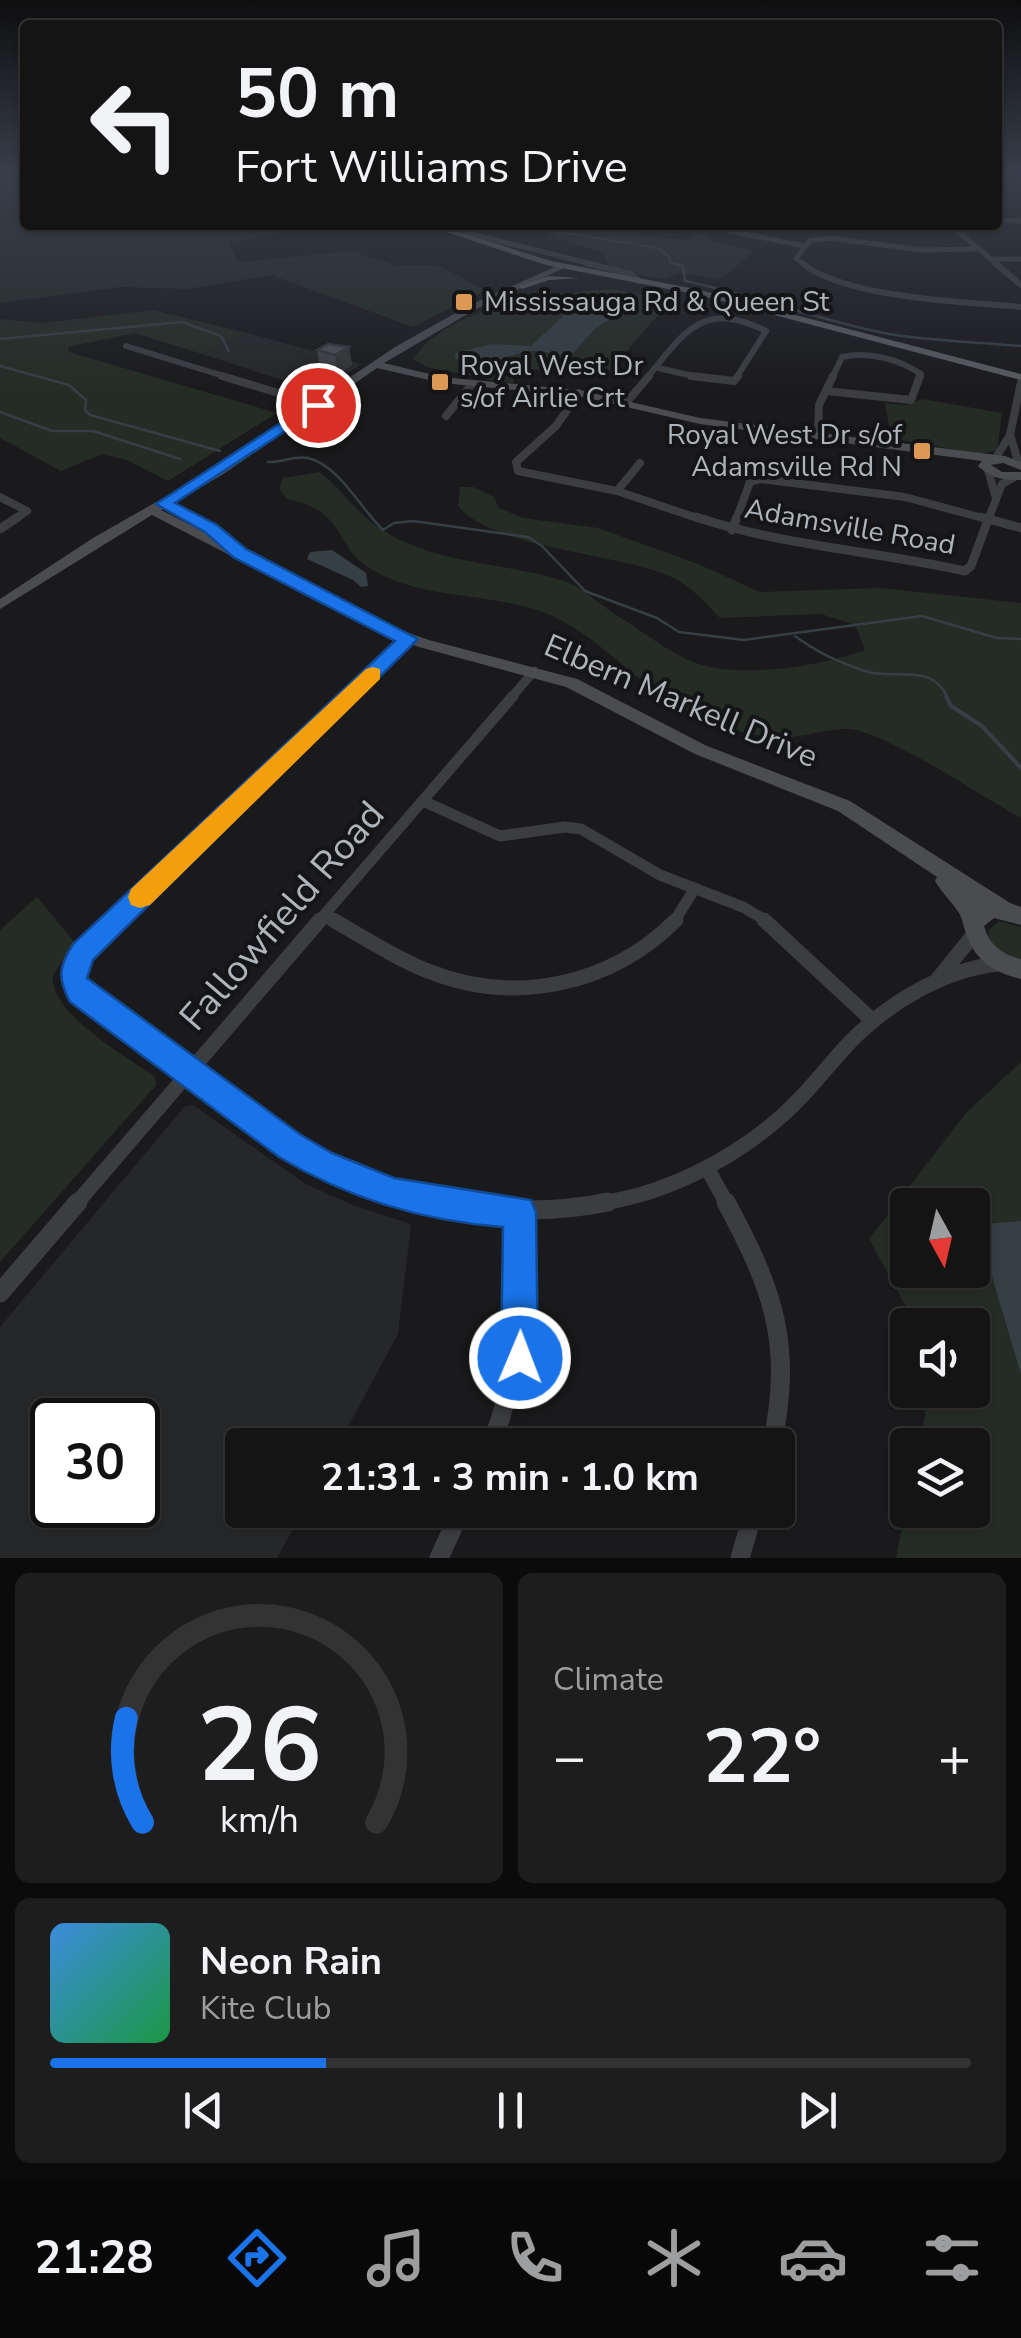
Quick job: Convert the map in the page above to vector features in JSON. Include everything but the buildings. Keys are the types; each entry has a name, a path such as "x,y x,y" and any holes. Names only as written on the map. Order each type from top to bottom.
{"main road":[{"path":"477,247 530,270 527,277 508,288"},
{"path":"491,247 555,269 700,293 1021,380"},
{"path":"486,251 1021,380"},
{"path":"522,286 555,278 606,282"}],"street":[{"path":"520,247 639,280"},
{"path":"805,247 796,258 798,264 870,289 1021,307"},
{"path":"897,247 976,249"},
{"path":"974,247 1021,285"},
{"path":"990,260 1021,259"},
{"path":"490,298 571,260"},
{"path":"0,605 218,472 382,363 508,288 555,269"},
{"path":"626,404 690,327 708,316 766,331 734,381 720,382 658,368"},
{"path":"126,346 318,405"},
{"path":"408,348 407,362 412,370"},
{"path":"818,434 819,406 826,391 846,354 912,368 920,374 915,397 907,400 826,391"},
{"path":"382,363 467,383 579,393 700,420 928,449 1019,472 1010,434"},
{"path":"366,377 382,363"},
{"path":"352,382 412,370"},
{"path":"990,464 1004,451 1021,380"},
{"path":"446,416 467,383"},
{"name":"Adamsville Road","path":"579,393 556,426 516,462 516,469 617,491 732,530 904,557 959,571 972,566 1002,484 1019,472"},
{"path":"617,491 640,463"},
{"path":"990,464 996,498"},
{"path":"732,530 750,482 761,479 904,497 1021,528"},
{"path":"0,497 28,511 0,529"},
{"name":"Elbern Markell Drive","path":"158,507 230,552 240,553 367,622 408,639 534,671 600,696 702,750 844,806 1012,912"},
{"path":"408,639 78,958 72,980 80,992 290,1146 352,1179 394,1194 454,1207 520,1212 621,1200 707,1168 777,1121 874,1021 932,986 970,968 1015,969"},
{"name":"Fallowfield Road","path":"0,1293 534,671"},
{"path":"422,801 500,836 564,827 581,829 660,875 743,907 775,927 874,1021"},
{"name":"Elbern Markell Drive","path":"923,859 964,903 984,950 1015,969"},
{"path":"325,915 408,963 442,976 487,986 535,987 584,978 628,959 678,921 694,888"},
{"path":"932,986 986,911 1012,912"},
{"path":"707,1168 763,1271 777,1310 784,1379 775,1428"},
{"path":"498,1428 511,1399 520,1358 520,1212"},
{"path":"439,1558 453,1528"},
{"path":"740,1558 749,1528"}],"shaded area":[{"path":"0,247 230,247 238,262 351,251 395,265 437,265 485,290 413,327 271,275 189,289 121,287 0,303"},
{"path":"585,247 736,247 754,251 720,280 681,273 663,279 614,270 599,251"},
{"path":"612,289 682,302 658,315 605,376 518,368 513,383 501,382 427,367 413,359 429,341 476,314 533,299"},
{"path":"592,297 622,300 613,312 624,307 637,310 614,316 596,328 571,355 532,351 473,365 455,358 456,353 492,344 531,346 579,301"},
{"path":"153,310 247,333 202,354 135,333 68,347 69,352 277,413 168,481 127,460 102,454 61,471 0,438 0,319 42,323"},
{"path":"247,333 362,364 319,392 202,354"},
{"path":"922,399 1002,413 997,450 979,454 891,438 885,403 907,405"},
{"path":"320,472 363,515 391,535 438,554 571,584 674,653 712,667 780,669 865,650 855,625 821,614 720,618 675,578 497,531 458,506 460,487 473,487 494,497 499,508 523,518 598,528 698,564 760,592 881,588 1021,603 1021,818 921,759 860,731 779,737 732,729 676,705 582,633 540,611 432,591 391,579 359,560 321,512 287,499 279,488 283,478"},
{"path":"332,550 366,573 368,586 361,587 307,559 310,552"},
{"path":"37,897 75,943 53,975 63,1004 91,1032 155,1077 156,1085 0,1262 0,930"},
{"path":"999,921 1021,927 1021,959 992,943 988,931"},
{"path":"1021,1062 1021,1558 896,1558 902,1528 990,1528 990,1428 922,1428 924,1408 990,1408 990,1308 907,1308 896,1288 990,1288 990,1188 908,1188 966,1113"},
{"path":"193,1105 306,1184 355,1206 411,1224 398,1334 347,1428 225,1428 225,1528 293,1528 277,1558 0,1558 0,1327 184,1107"},
{"path":"890,1212 890,1277 869,1239"},
{"path":"1021,1221 1021,1374 990,1269 990,1224"}],"waterway":[{"path":"650,247 670,257 670,263 683,266 685,281 863,329 1021,346"},
{"path":"0,339 182,322 221,336 229,351"},
{"path":"0,366 69,385 86,400 85,410 90,415 220,451"},
{"path":"0,412 52,431 93,431 180,459"},
{"path":"268,462 303,457 319,462 340,478 383,530 394,523 413,521 528,537 542,546 585,591 657,618 679,632 744,640 922,616 997,638 1021,639"},
{"path":"795,636 828,656 865,671 911,674 932,680 948,698"},
{"path":"946,696 951,706 982,726 1021,768"}],"slow traffic":[{"path":"140,897 373,674"}],"place":[{"name":"Mississauga Rd & Queen St","path":"464,302"},
{"name":"Royal West Dr s/of Airlie Crt","path":"440,382"},
{"name":"Royal West Dr s/of Adamsville Rd N","path":"922,451"}],"route":[{"path":"318,405 164,504 211,529 239,548 240,553 367,622 408,639 78,958 72,980 80,992 290,1146 322,1165 394,1194 454,1207 520,1212 520,1358"}]}
